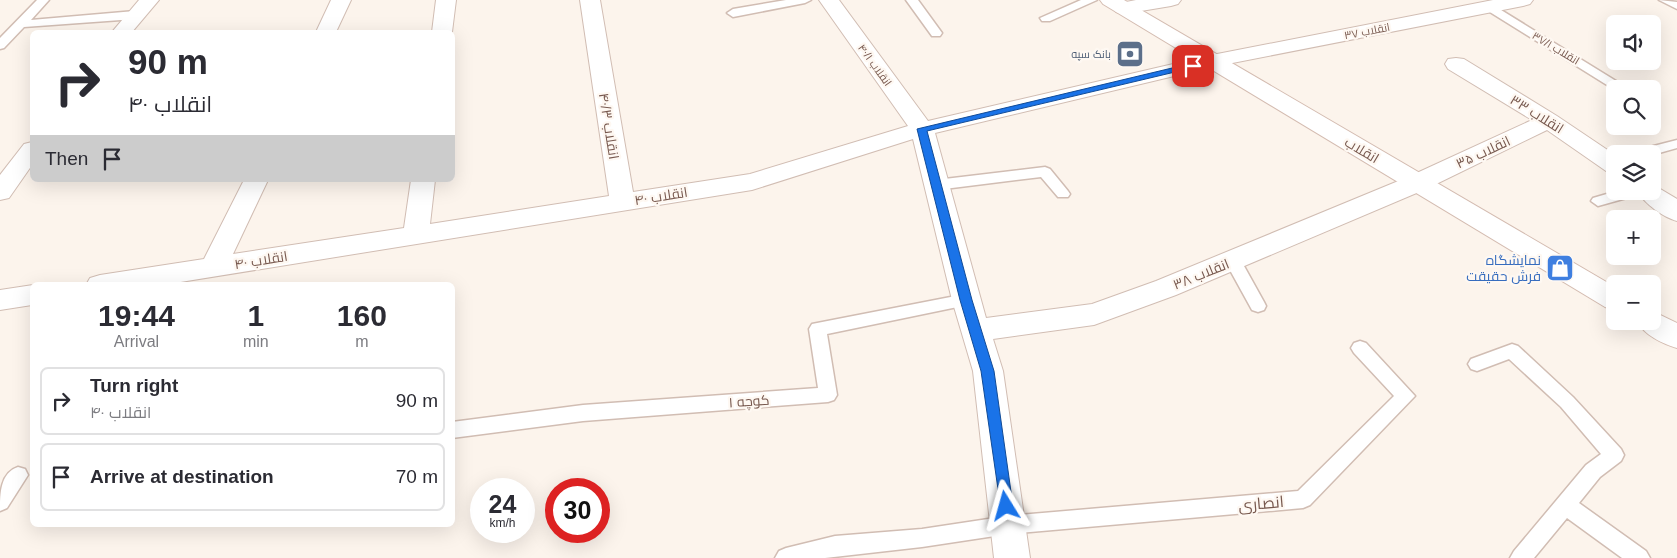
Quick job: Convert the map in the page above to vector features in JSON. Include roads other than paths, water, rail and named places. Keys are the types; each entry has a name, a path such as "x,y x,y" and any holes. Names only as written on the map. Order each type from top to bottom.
{"street":[{"path":"124,30 149,0"},
{"path":"327,30 341,0"},
{"path":"442,30 446,0"},
{"name":"انقلاب ۴۰/۳","path":"590,0 622,202"},
{"name":"انقلاب ۴۰/۱","path":"829,0 922,129"},
{"path":"1117,4 1171,0"},
{"name":"انقلاب ۳۷","path":"1212,61 1523,0"},
{"name":"انقلاب","path":"1117,4 1606,295"},
{"name":"انقلاب ۴۰","path":"119,282 752,182 922,129 1212,61"},
{"name":"انقلاب ۳۳","path":"1456,64 1549,120 1606,158"},
{"name":"انقلاب ۳۵","path":"1417,183 1549,120"},
{"path":"922,129 966,300 988,371 1012,558"},
{"path":"0,192 30,152"},
{"path":"214,267 255,182"},
{"path":"416,235 423,182"},
{"name":"انقلاب ۳۸","path":"975,331 1094,314 1233,261 1417,183"},
{"path":"1660,200 1677,212"},
{"path":"0,300 30,295"},
{"path":"1661,327 1677,337"}],"lane":[{"path":"0,45 5,35 20,24 43,0"},
{"path":"733,13 805,0"},
{"path":"912,0 936,33"},
{"path":"1046,18 1091,0"},
{"path":"1665,0 1677,6"},
{"name":"انقلاب ۳۷/۱","path":"1489,7 1608,80"},
{"path":"20,24 135,15"},
{"path":"1661,148 1677,144"},
{"path":"936,185 1045,172 1063,194"},
{"path":"1598,201 1606,199"},
{"path":"1233,261 1258,306"},
{"name":"کوچه ۱","path":"455,430 583,413 828,395 818,329 966,300"},
{"name":"انصاری","path":"1008,525 1303,499 1406,396 1360,348"},
{"path":"1477,364 1512,352 1567,402 1614,455 1593,471 1521,558"},
{"path":"0,502 18,475"},
{"path":"1565,504 1639,558"},
{"path":"786,558 835,546 922,538 1008,525"}],"place":[{"name":"بانک سپه","path":"1130,54"},
{"name":"نمایشگاه فرش حقیقت","path":"1560,268"}]}
